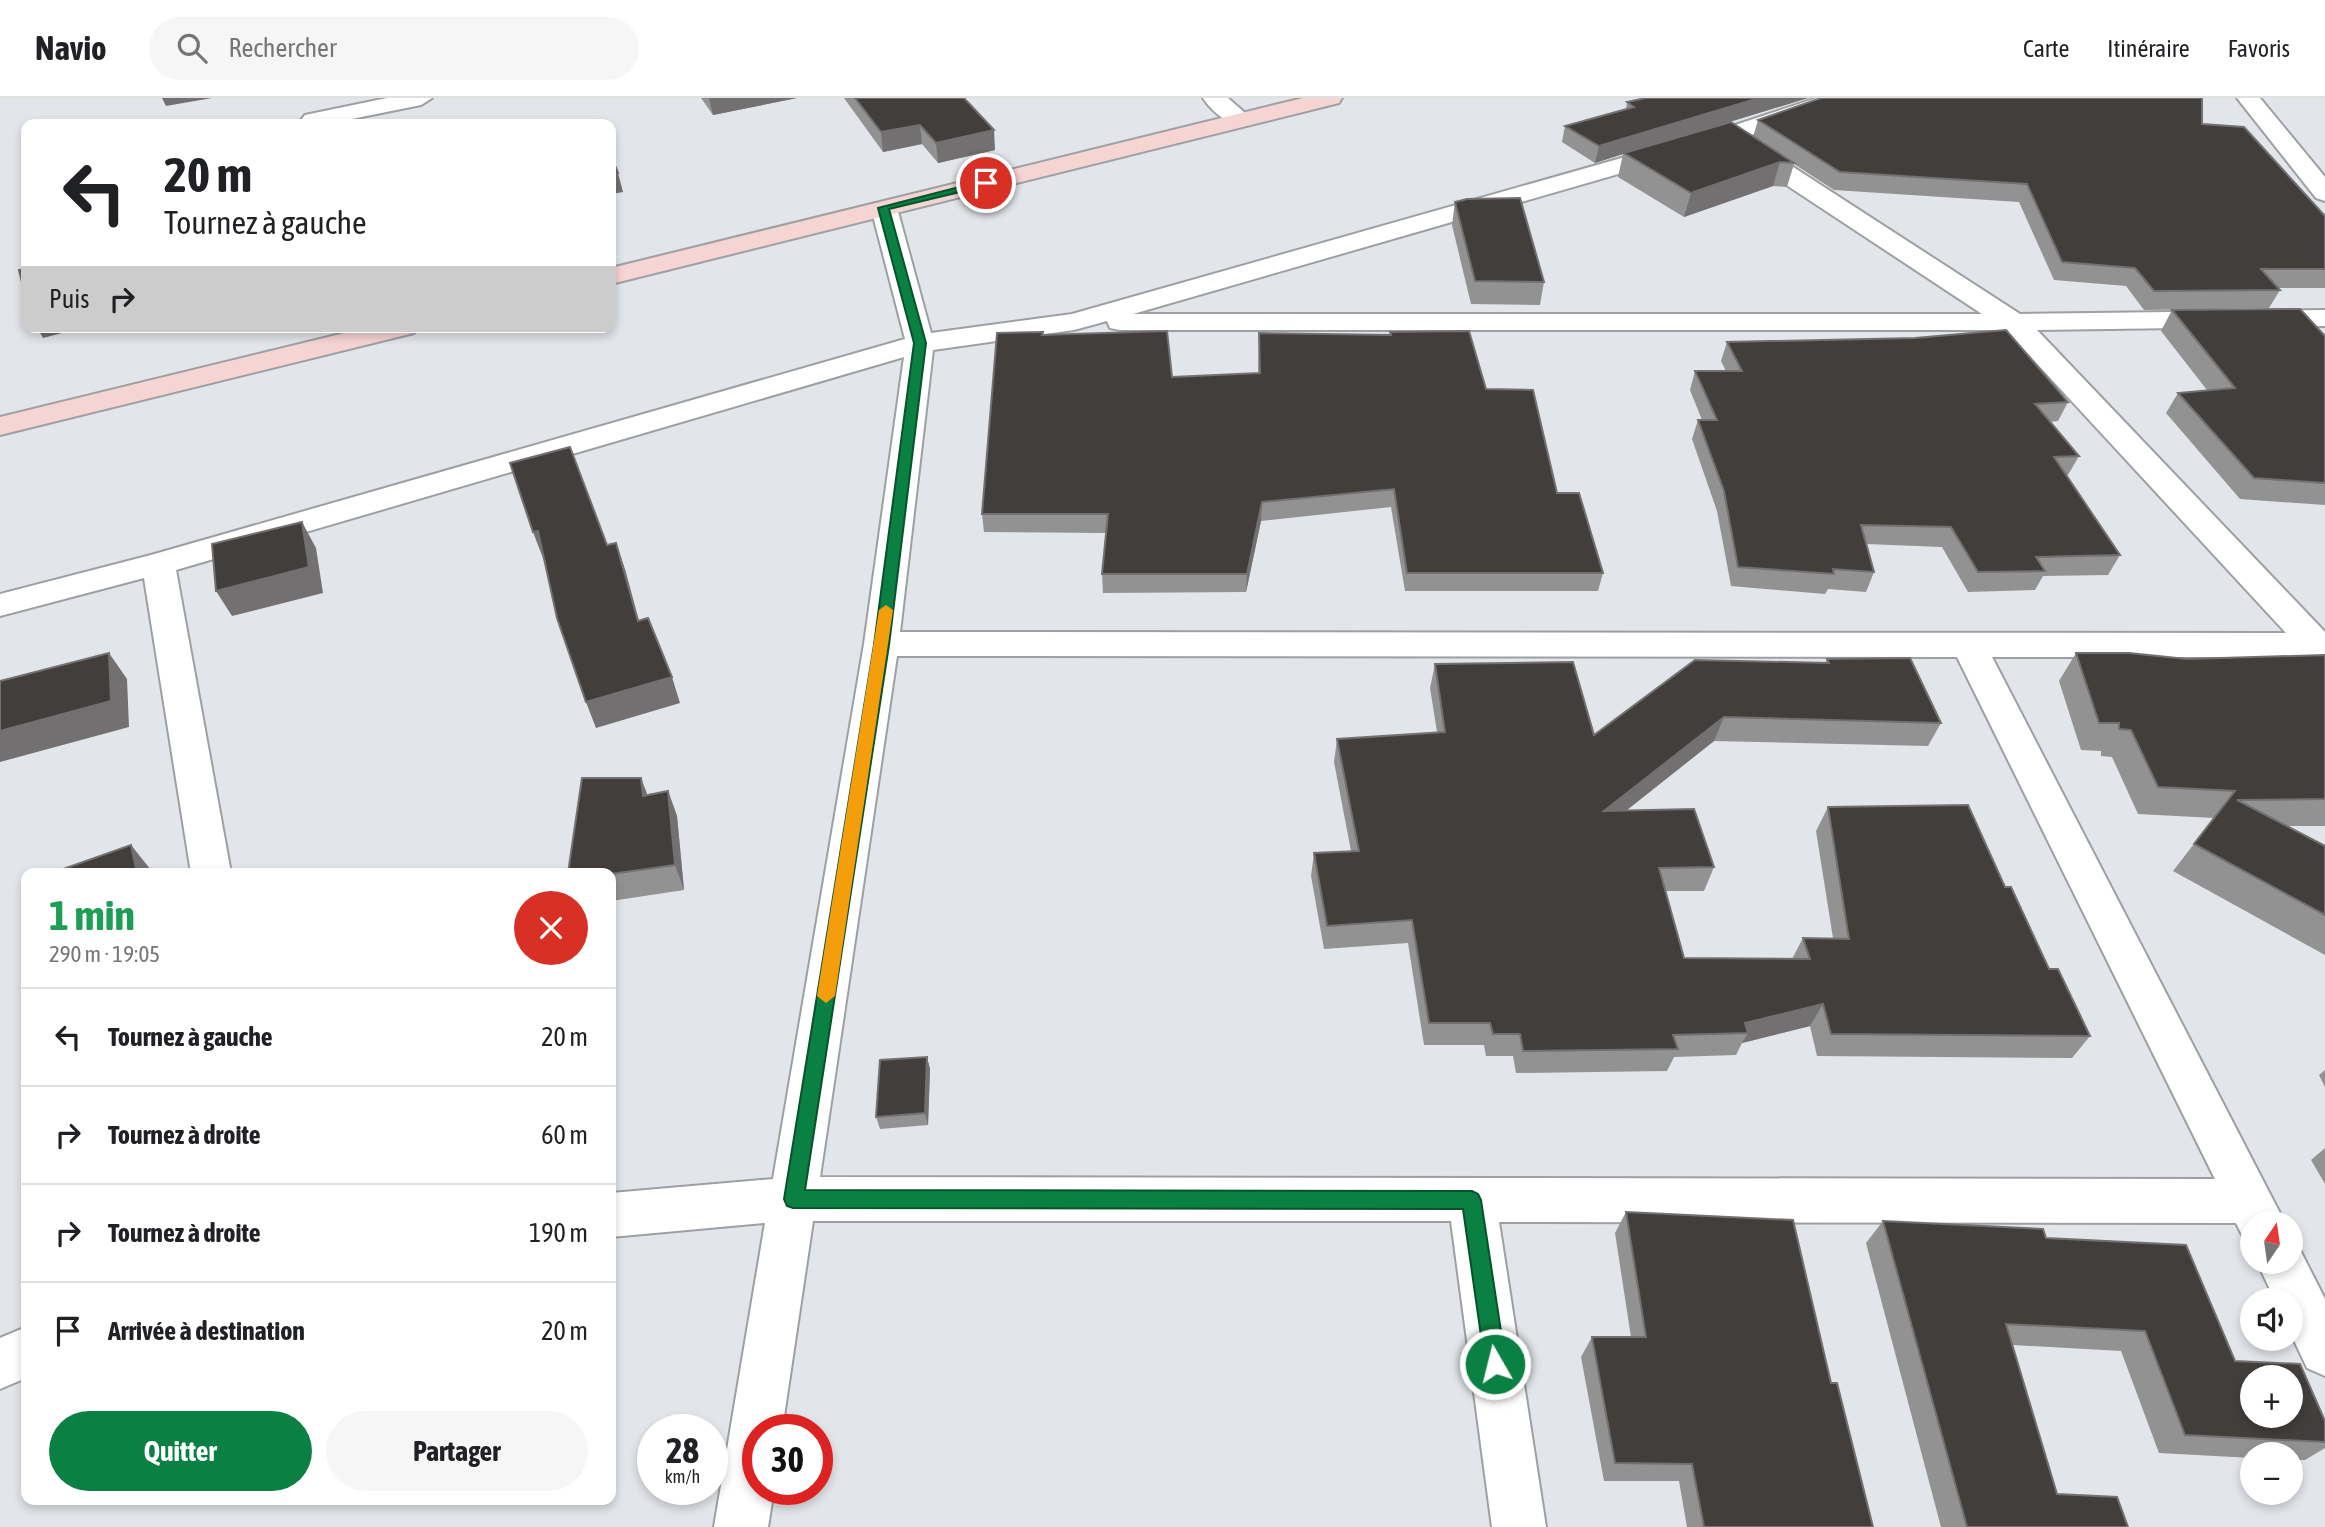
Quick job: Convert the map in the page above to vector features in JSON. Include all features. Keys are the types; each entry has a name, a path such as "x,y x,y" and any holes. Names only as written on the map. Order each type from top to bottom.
{"street":[{"path":"305,98 313,119"},
{"path":"327,119 421,98"},
{"path":"1214,98 1241,120"},
{"path":"616,275 1331,98"},
{"path":"1074,322 1728,135 1840,98"},
{"path":"2248,98 2325,193"},
{"path":"1728,135 2014,322 2321,645"},
{"path":"741,1527 881,645 920,343 884,208"},
{"path":"0,605 158,564 920,343 1074,322 2014,322 2325,318"},
{"path":"0,426 366,333"},
{"path":"158,564 210,868"},
{"path":"881,645 2321,645"},
{"path":"1969,645 2255,1211"},
{"path":"616,1215 793,1199 1472,1200 2240,1212"},
{"path":"1472,1200 1519,1527"},
{"path":"2287,1274 2325,1351"},
{"path":"0,1364 21,1354"}],"building":[{"path":"855,98 964,98 994,130 936,143 920,125 881,132"},
{"path":"1646,98 1759,98 1599,146 1565,126 1634,107 1627,102"},
{"path":"1821,98 2202,98 2202,124 2244,127 2325,216 2325,269 2261,269 2280,290 2154,291 2135,268 2062,262 2027,184 1840,172 1758,120"},
{"path":"1731,122 1794,163 1780,162 1691,193 1624,153"},
{"path":"1520,198 1544,282 1475,281 1455,202 1467,199"},
{"path":"2300,309 2325,336 2325,483 2254,478 2178,393 2235,388 2172,310"},
{"path":"2006,330 2068,402 2035,404 2079,456 2054,457 2120,555 2036,557 2045,571 1978,572 1951,527 1861,525 1874,572 1833,569 1834,574 1738,567 1724,491 1698,420 1717,420 1695,371 1742,371 1727,342 1915,338"},
{"path":"1167,331 1172,377 1260,373 1259,333 1391,335 1390,332 1469,331 1486,389 1533,390 1557,493 1579,493 1603,573 1407,573 1394,489 1262,502 1247,574 1102,574 1108,514 982,514 997,333 1043,332 1042,335"},
{"path":"570,447 607,545 616,543 638,621 648,618 672,677 586,702 557,618 538,531 533,532 510,463"},
{"path":"302,522 309,567 216,591 212,544"},
{"path":"109,653 111,701 0,731 0,681"},
{"path":"2076,653 2129,653 2187,659 2325,655 2325,799 2237,800 2325,846 2325,915 2194,844 2235,791 2158,787 2131,730 2119,729 2119,723 2099,723"},
{"path":"1910,658 1941,723 1724,717 1604,811 1694,809 1714,867 1659,868 1684,958 1810,959 1803,938 1849,939 1828,807 1968,805 2005,887 2011,887 2049,969 2058,969 2090,1036 1831,1034 1823,1004 1745,1023 1748,1033 1673,1035 1678,1049 1523,1051 1520,1034 1493,1034 1490,1023 1429,1023 1412,920 1327,926 1314,853 1359,851 1337,739 1445,732 1435,664 1573,662 1594,735 1695,660 1829,663 1827,659"},
{"path":"582,778 641,778 643,796 668,791 675,865 616,873 616,868 569,868"},
{"path":"131,845 136,868 66,868"},
{"path":"927,1057 925,1113 876,1117 880,1060"},
{"path":"1626,1212 1793,1220 1831,1383 1837,1383 1873,1527 1704,1527 1692,1464 1615,1463 1592,1337 1646,1337"},
{"path":"1883,1221 2043,1229 2046,1238 2186,1245 2235,1361 2300,1364 2240,1365 2240,1428 2303,1428 2303,1371 2325,1421 2325,1442 2185,1435 2145,1331 2006,1324 2057,1494 2117,1497 2128,1527 1967,1527"}],"slow traffic":[{"path":"826,996 886,610"}],"route":[{"path":"986,183 884,208 920,343 881,645 793,1199 1472,1200 1495,1364"}]}
